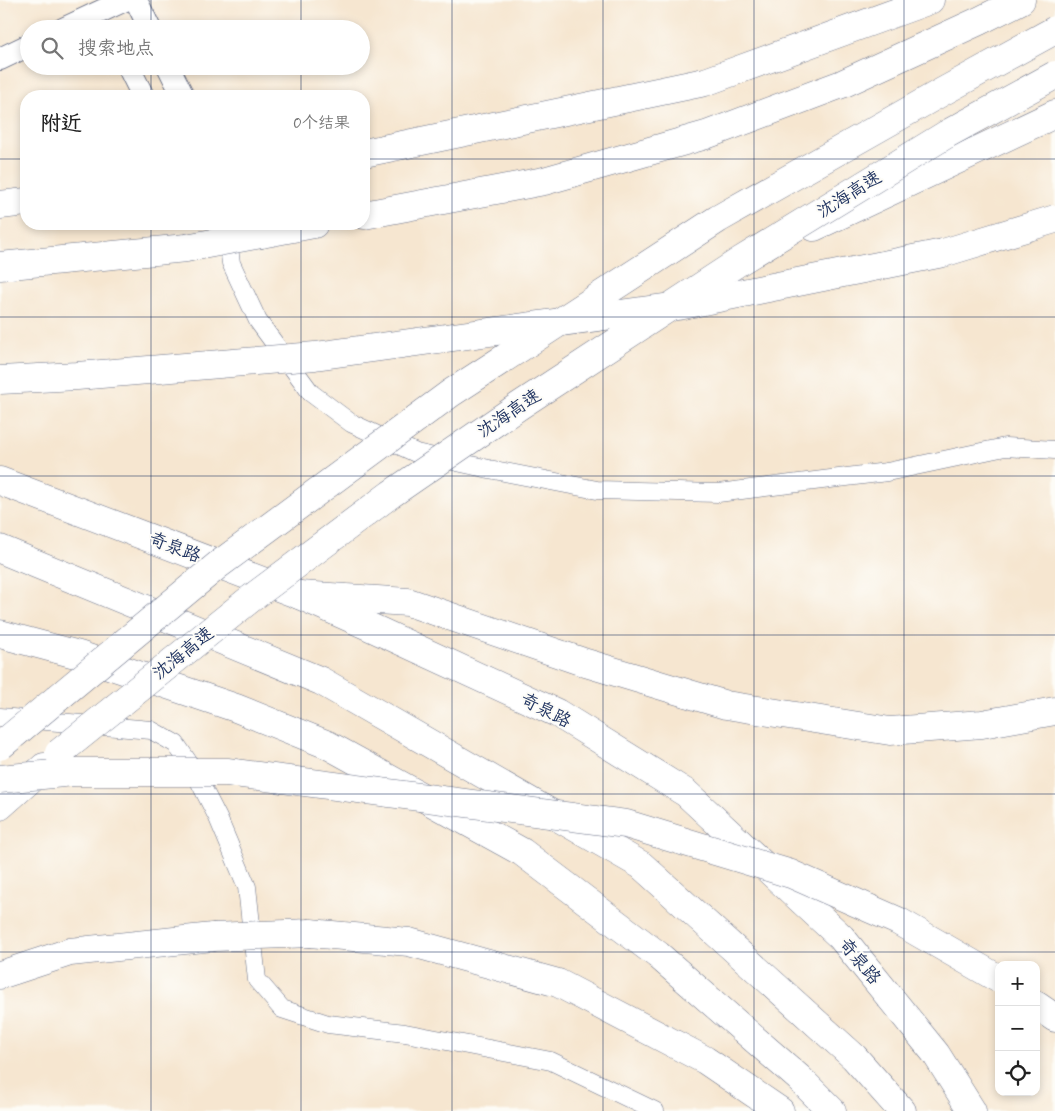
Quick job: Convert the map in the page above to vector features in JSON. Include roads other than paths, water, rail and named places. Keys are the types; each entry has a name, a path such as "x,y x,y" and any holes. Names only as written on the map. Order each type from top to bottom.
{"main road":[{"path":"370,152 705,82 930,0"},
{"path":"370,213 544,181 706,135 842,84 1021,0"},
{"path":"0,746 218,565 451,393 718,219 1055,30"},
{"name":"沈海高速","path":"0,806 59,753 249,600 391,494 519,406 740,261 947,134 1055,75"},
{"path":"740,261 1055,114"},
{"path":"0,205 20,203"},
{"path":"0,380 78,376 315,356 678,306 943,253 1055,219"},
{"path":"0,266 186,248 282,230"},
{"name":"奇泉路","path":"0,481 299,596 557,713 686,793 842,937 936,1054 972,1111"},
{"path":"0,549 321,681 642,864 854,1057 902,1111"},
{"path":"299,596 408,602 586,663 726,705 890,731 982,724 1055,711"},
{"path":"0,634 79,655 236,708 328,745 522,852 658,955 799,1078 832,1111"},
{"path":"0,779 74,772 228,772 626,824 791,874 898,921 995,977"},
{"path":"0,975 70,952 213,937 310,933 409,942 558,983 705,1060 780,1111"},
{"path":"1037,1006 1055,1018"}],"street":[{"path":"86,20 103,13 125,0"},
{"path":"136,0 146,20"},
{"path":"0,58 20,49"},
{"path":"132,75 140,90"},
{"path":"172,75 180,90"},
{"path":"227,230 231,263 258,321 311,393 350,423 416,453 597,490 718,493 887,472 1005,447 1055,450"},
{"path":"0,717 151,730 176,744 193,770 218,818 247,887 257,980 282,1009 328,1024 406,1033 551,1061 655,1111"}]}
